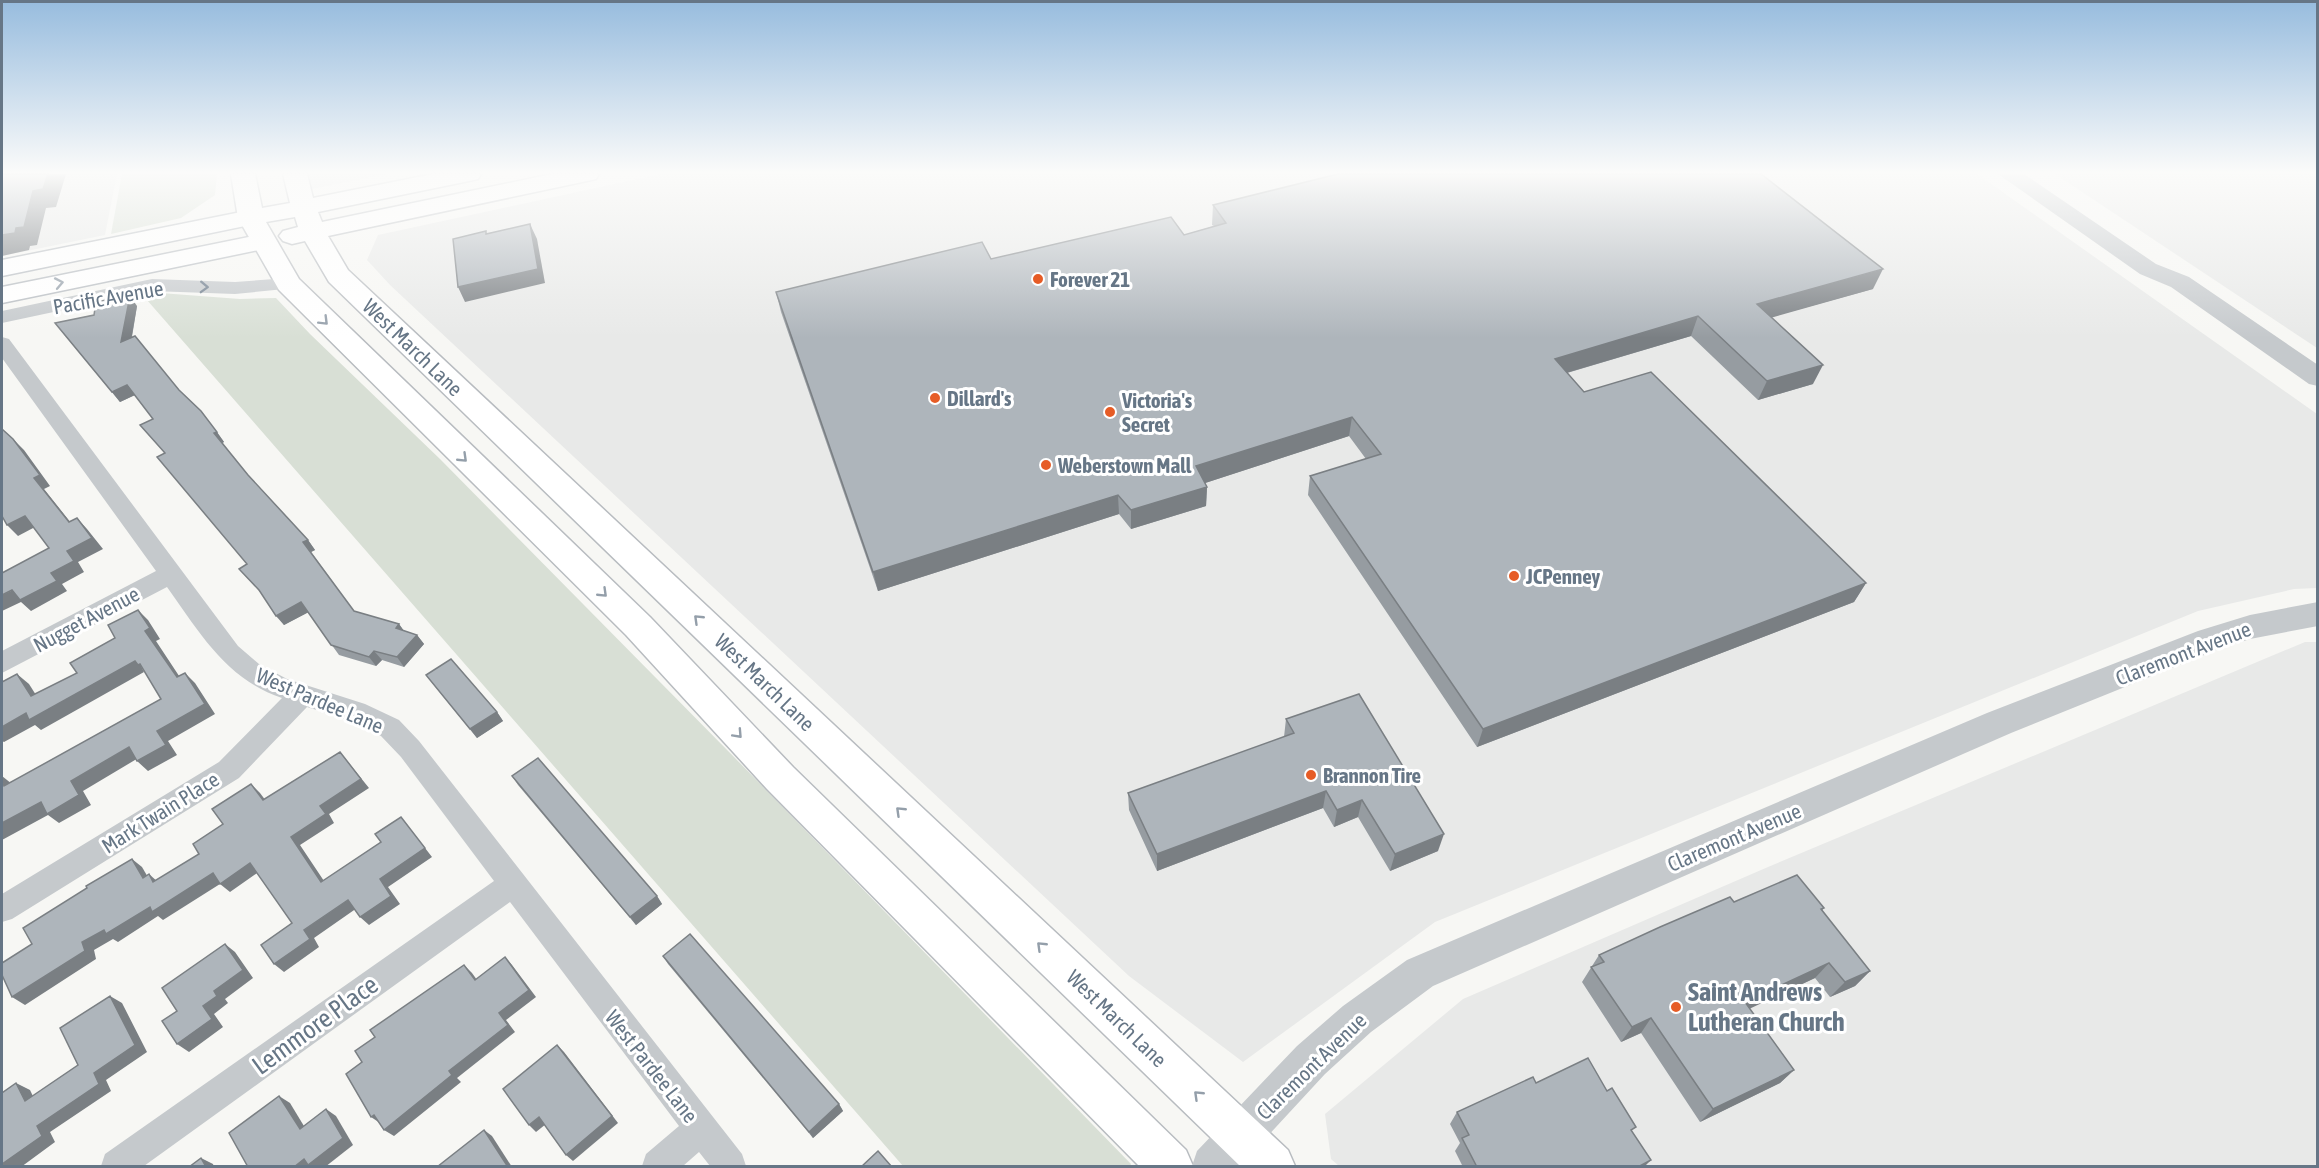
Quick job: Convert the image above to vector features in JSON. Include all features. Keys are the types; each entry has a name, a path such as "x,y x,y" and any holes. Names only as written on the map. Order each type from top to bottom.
{"main road":[{"path":"2,268 264,229"},
{"name":"West March Lane","path":"311,229 322,252 338,276 1226,1151 1272,1167"},
{"path":"2,295 257,230"},
{"name":"West March Lane","path":"257,230 288,284 638,626 780,778 1170,1167"}],"street":[{"path":"2089,229 2148,269 2180,282 2318,378"},
{"path":"2118,229 2168,263 2180,282"},
{"name":"Pacific Avenue","path":"2,317 152,285 235,288 288,284"},
{"name":"West Pardee Lane","path":"2,344 229,653 250,671 279,687 356,712 390,728 410,749 730,1167"},
{"name":"Nugget Avenue","path":"2,663 170,574"},
{"name":"Claremont Avenue","path":"1226,1151 1311,1060 1357,1019 1420,973 2000,723 2210,640 2250,627 2318,614"},
{"name":"Mark Twain Place","path":"2,909 228,770 302,695"},
{"name":"Lemmore Place","path":"117,1167 513,884"},
{"path":"658,1167 701,1129"}],"shaded area":[{"path":"2,229 106,229 105,235 2,256"},
{"path":"112,229 135,229 111,234"},
{"name":"Weberstown Mall","path":"408,229 2054,229 2317,414 2317,588 2294,589 2198,611 1435,922 1243,1062 1129,976 390,285 367,260 378,235"},
{"path":"2137,229 2317,229 2317,348"},
{"path":"147,292 240,299 276,298 310,334 440,459 734,757 1131,1164 1130,1166 903,1166 147,300"},
{"path":"2305,642 2317,642 2317,1166 1339,1166 1331,1159 1325,1114 1463,999 1768,867"}],"building":[{"path":"2,229 16,229 15,233 2,235"},
{"path":"510,229 531,229 538,269 458,287 453,239 486,231 486,234"},
{"name":"Weberstown Mall","path":"1122,229 1179,229 1184,235 1207,229 1831,229 1883,269 1757,304 1823,365 1767,381 1698,316 1555,359 1584,392 1651,372 1866,583 1483,729 1310,476 1381,454 1352,417 1196,466 1207,487 1131,510 1118,495 873,572 776,292 982,242 991,259"},
{"path":"130,296 121,342 135,336 179,390 201,411 217,432 214,433 248,475 308,540 303,542 354,611 399,624 396,628 417,635 397,657 374,651 369,657 331,645 301,602 276,616 259,590 239,569 247,564 157,457 165,453 140,425 153,419 127,385 112,392 55,323 94,315 96,302"},
{"path":"2,429 13,439 40,475 34,478 69,522 77,518 92,538 67,551 74,561 51,573 57,581 20,600 12,590 2,595 2,573 49,548 25,516 7,525 2,516"},
{"path":"138,610 150,628 145,631 177,677 185,673 205,704 157,731 166,745 137,761 129,747 71,781 79,795 47,814 41,802 2,823 2,780 4,786 161,699 140,664 138,665 135,661 29,720 26,713 2,727 2,682 17,674 31,696 77,673 70,663 115,638 108,625"},
{"path":"451,659 497,712 470,729 426,675"},
{"name":"Brannon Tire","path":"1359,694 1444,834 1395,854 1362,800 1337,810 1326,791 1157,854 1128,793 1294,733 1286,719"},
{"path":"340,752 361,779 320,806 326,814 291,837 321,882 381,842 375,834 401,817 425,848 380,879 391,896 360,917 348,900 304,930 310,939 274,964 261,945 292,923 250,863 220,884 213,873 152,912 150,907 106,934 104,930 82,942 85,951 12,997 2,975 2,963 32,944 23,928 132,859 143,878 149,874 153,882 199,854 193,844 223,824 212,809 251,784 263,800"},
{"path":"538,758 657,896 630,917 512,776"},
{"name":"Saint Andrews Lutheran Church","path":"1797,875 1870,971 1845,982 1829,963 1745,1002 1794,1070 1713,1109 1651,1018 1632,1027 1591,967 1604,962 1599,955 1660,927 1730,897 1734,902"},
{"path":"690,934 839,1104 809,1132 663,956"},
{"path":"225,944 243,970 214,991 217,996 203,1006 212,1019 177,1044 162,1021 177,1011 162,988"},
{"path":"505,957 529,990 499,1013 508,1025 449,1071 452,1075 384,1130 374,1115 371,1117 346,1074 362,1062 355,1051 375,1037 370,1030 464,965 475,980"},
{"path":"110,996 135,1045 94,1073 99,1084 37,1126 42,1136 2,1164 2,1093 16,1083 25,1101 78,1065 60,1028"},
{"path":"557,1045 612,1116 566,1155 539,1117 529,1125 503,1089"},
{"path":"1588,1058 1607,1091 1612,1088 1636,1127 1631,1130 1651,1160 1638,1167 1477,1167 1462,1138 1469,1135 1457,1112 1533,1077 1536,1083"},
{"path":"279,1096 300,1129 326,1109 343,1138 308,1165 304,1159 294,1167 248,1167 229,1133"},
{"path":"484,1130 508,1167 437,1167"},
{"path":"878,1151 892,1167 861,1167"},
{"path":"201,1158 206,1167 189,1167"}],"place":[{"name":"Forever 21","path":"1038,279"},
{"name":"Dillard's","path":"935,398"},
{"name":"Victoria's Secret","path":"1110,412"},
{"name":"Weberstown Mall","path":"1046,465"},
{"name":"JCPenney","path":"1514,576"},
{"name":"Brannon Tire","path":"1311,775"},
{"name":"Saint Andrews Lutheran Church","path":"1676,1007"}]}
